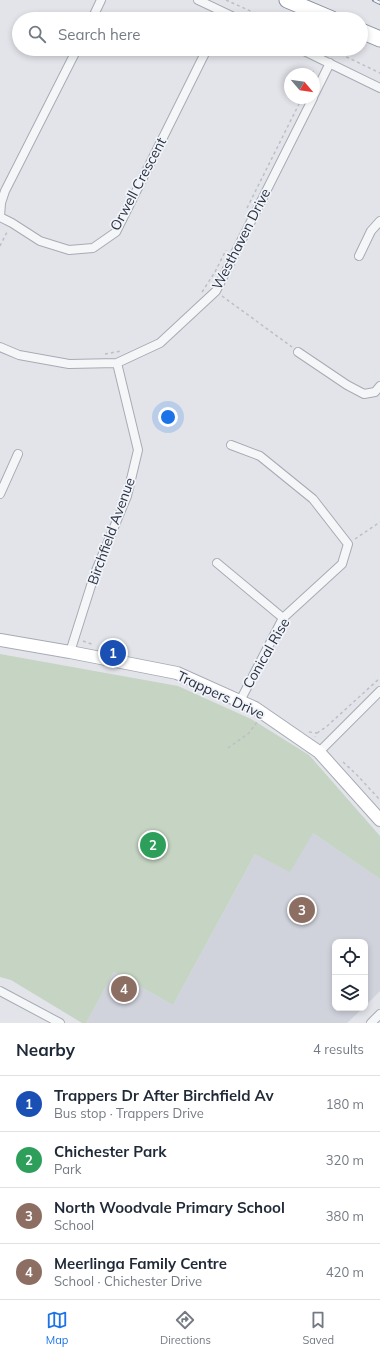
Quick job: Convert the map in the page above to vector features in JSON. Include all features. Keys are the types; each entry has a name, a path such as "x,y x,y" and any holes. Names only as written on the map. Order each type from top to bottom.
{"highway":[{"path":"287,0 315,12"},
{"path":"368,34 380,39"}],"main road":[{"name":"Trappers Drive","path":"0,640 70,652 177,674 256,708 319,752 380,820"}],"street":[{"path":"96,12 102,0"},
{"path":"198,0 218,12"},
{"name":"Orwell Crescent","path":"73,56 5,191 1,203 0,217 40,241 69,250 93,248 116,232 204,56"},
{"path":"314,56 380,88"},
{"path":"320,83 330,64"},
{"name":"Westhaven Drive","path":"0,347 19,355 69,364 117,363 160,343 216,291 309,104"},
{"path":"359,256 371,231 380,221"},
{"path":"298,352 347,385 364,394 375,392 380,386"},
{"name":"Birchfield Avenue","path":"70,652 94,573 127,496 138,450 117,363"},
{"path":"231,446 260,456 313,499 348,544"},
{"path":"0,494 18,454"},
{"name":"Conical Rise","path":"240,701 243,692 283,618 342,564 348,544"},
{"path":"217,563 283,618"},
{"path":"319,752 380,691"},
{"path":"0,990 60,1023"},
{"path":"371,1023 380,1014"}],"path":[{"path":"226,0 253,12"},
{"path":"345,56 380,73"},
{"path":"246,211 299,104"},
{"path":"0,246 12,223"},
{"path":"201,294 215,272 229,245"},
{"path":"216,291 298,352"},
{"path":"100,355 120,351"},
{"path":"348,544 380,522"},
{"path":"317,733 326,727 380,678"},
{"path":"228,748 250,733 258,721"}],"shaded area":[{"path":"313,833 380,879 380,991 368,1003 368,939 332,939 332,1011 360,1011 347,1023 86,1023 114,972 173,1005 255,854"}],"green space":[{"path":"0,654 178,686 251,719 309,755 380,836 380,879 313,833 290,872 255,854 173,1005 114,972 86,1023 82,1023 11,980 0,977"}],"railway":[{"path":"374,0 380,3"}],"place":[{"name":"Trappers Dr After Birchfield Av","path":"113,653"},
{"name":"Chichester Park","path":"153,845"},
{"name":"North Woodvale Primary School","path":"302,910"},
{"name":"Meerlinga Family Centre","path":"124,989"}]}
